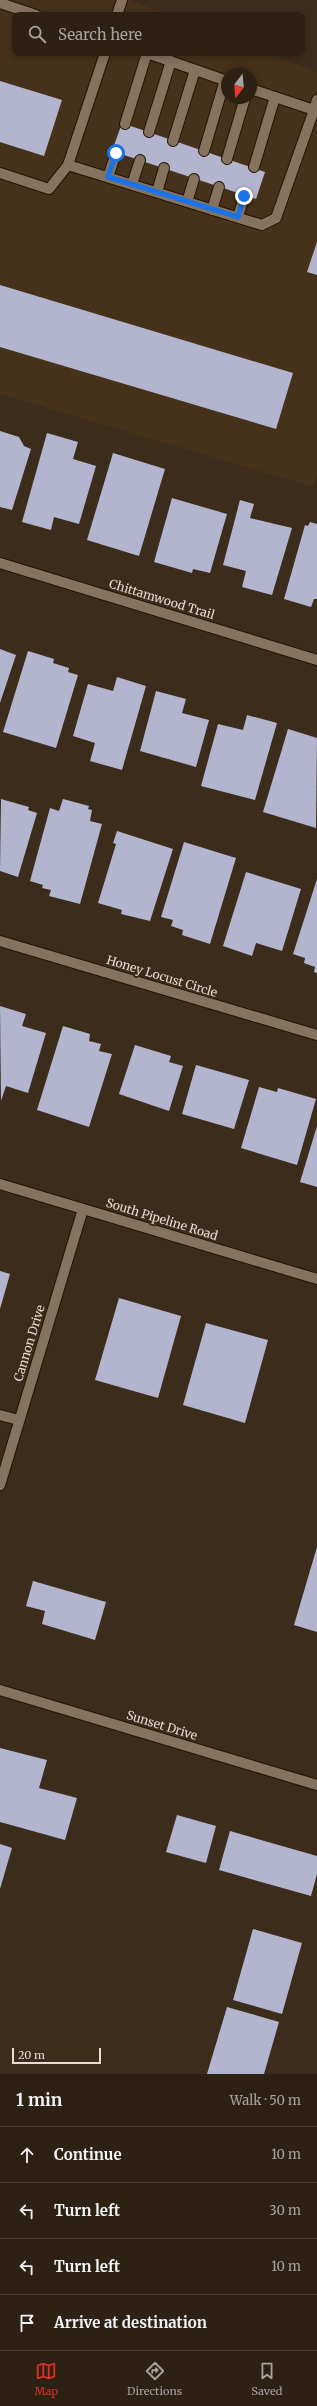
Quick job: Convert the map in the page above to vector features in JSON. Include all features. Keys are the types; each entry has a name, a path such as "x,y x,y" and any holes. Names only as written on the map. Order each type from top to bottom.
{"street":[{"path":"118,12 122,0"},
{"path":"0,3 27,12"},
{"path":"0,174 49,189 68,164 104,56"},
{"path":"125,124 146,56"},
{"path":"156,56 221,78"},
{"path":"149,132 171,61"},
{"path":"173,140 195,70"},
{"path":"68,164 262,225 276,218 315,105 275,97 257,91"},
{"path":"204,151 221,96"},
{"path":"254,167 275,97"},
{"path":"226,159 243,104"},
{"path":"108,177 116,153"},
{"path":"132,184 140,160"},
{"path":"157,192 164,168"},
{"path":"187,202 194,179"},
{"path":"212,210 219,187"},
{"path":"238,217 244,196"},
{"name":"Chittamwood Trail","path":"0,563 317,660"},
{"name":"Honey Locust Circle","path":"0,941 317,1035"},
{"name":"South Pipeline Road","path":"0,1184 317,1279"},
{"name":"Cannon Drive","path":"0,1484 83,1209"},
{"path":"0,1415 19,1420"},
{"name":"Sunset Drive","path":"0,1690 317,1785"}],"shaded area":[{"path":"0,0 130,0 161,12 12,12 12,56 275,56 317,72 317,476 313,487 0,394"}],"building":[{"path":"0,81 62,100 44,156 0,142"},
{"path":"122,123 265,172 256,199 112,151"},
{"path":"317,242 317,275 307,272"},
{"path":"0,285 293,373 276,429 0,347"},
{"path":"0,431 19,437 24,446 31,449 12,510 0,507"},
{"path":"47,433 78,442 73,459 96,466 79,524 54,517 51,530 22,522"},
{"path":"113,453 165,469 139,556 87,540"},
{"path":"172,498 227,514 210,573 193,569 192,573 154,562"},
{"path":"240,500 254,504 250,518 292,528 272,595 242,587 246,571 223,565"},
{"path":"310,522 317,524 317,599 314,599 311,607 284,599 305,525 308,526"},
{"path":"0,649 16,655 0,703"},
{"path":"28,651 54,659 53,663 69,668 68,672 78,675 56,748 3,732"},
{"path":"117,677 146,686 122,770 90,761 95,743 73,736 88,684 113,691"},
{"path":"156,691 186,699 182,713 209,720 196,767 140,751"},
{"path":"247,715 277,723 255,800 201,786 218,724 243,730"},
{"path":"288,729 317,738 316,828 263,812"},
{"path":"1,799 29,807 28,810 37,813 18,877 0,871"},
{"path":"63,799 89,806 88,809 92,810 90,821 102,824 80,904 49,896 51,890 42,888 43,885 30,881 50,808 59,811"},
{"path":"117,831 173,849 150,921 121,914 122,910 98,903 116,844 113,843"},
{"path":"184,842 236,858 210,944 182,935 183,930 171,926 173,920 161,917"},
{"path":"246,872 301,889 282,951 256,943 252,956 223,946"},
{"path":"317,879 317,973 314,972 315,967 304,963 305,958 293,954"},
{"path":"0,1006 26,1014 22,1026 46,1033 28,1093 6,1086 1,1101"},
{"path":"63,1026 90,1034 89,1041 101,1044 99,1051 112,1054 89,1127 37,1110"},
{"path":"135,1045 171,1056 169,1062 183,1066 169,1111 119,1094"},
{"path":"196,1065 249,1080 234,1129 182,1114"},
{"path":"259,1087 277,1092 278,1088 316,1099 297,1165 241,1148"},
{"path":"317,1126 317,1187 300,1182"},
{"path":"0,1271 10,1274 0,1309"},
{"path":"119,1298 181,1316 158,1398 95,1380"},
{"path":"206,1323 268,1340 245,1423 183,1405"},
{"path":"317,1547 317,1632 294,1625"},
{"path":"33,1581 106,1602 95,1640 42,1624 45,1611 26,1606"},
{"path":"0,1748 47,1760 39,1788 77,1798 65,1840 0,1822"},
{"path":"177,1815 216,1826 206,1863 166,1852"},
{"path":"230,1831 317,1856 317,1874 311,1896 219,1870"},
{"path":"0,1844 12,1848 0,1889"},
{"path":"253,1929 302,1943 282,2014 233,2000"},
{"path":"227,2007 279,2022 264,2074 207,2074"}],"route":[{"path":"116,153 108,177 238,217 244,196"}]}
